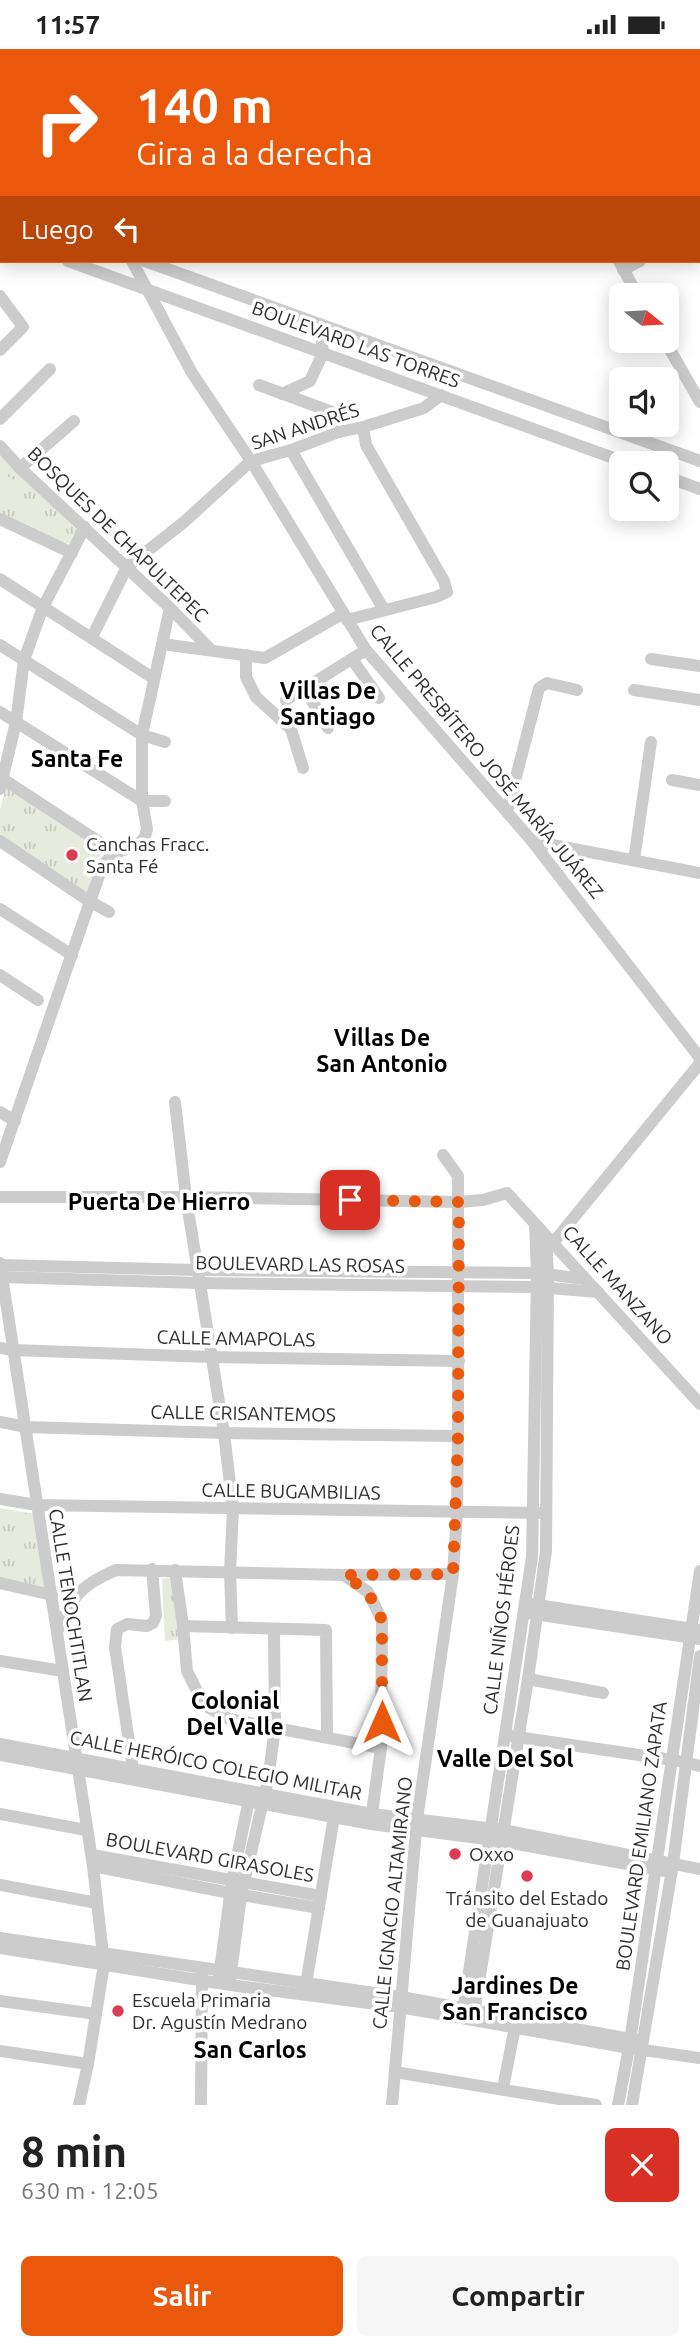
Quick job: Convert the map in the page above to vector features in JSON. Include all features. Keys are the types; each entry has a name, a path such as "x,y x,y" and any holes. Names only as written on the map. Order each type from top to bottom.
{"street":[{"name":"BOULEVARD LAS TORRES","path":"74,263 146,289 321,337 700,461"},
{"name":"BOULEVARD LAS TORRES","path":"137,265 321,337 441,395 609,456"},
{"name":"CALLE PRESBÍTERO JOSÉ MARÍA JUÁREZ","path":"137,265 146,289 192,373 251,461 366,650 532,841 700,1061"},
{"path":"621,265 631,283"},
{"path":"0,296 23,327 0,350"},
{"path":"282,394 310,381 321,337"},
{"path":"671,353 700,402"},
{"path":"0,419 50,369"},
{"path":"259,385 332,412 339,432"},
{"name":"SAN ANDRÉS","path":"127,567 184,522 251,461 424,408 441,395"},
{"path":"20,468 74,421"},
{"path":"162,644 265,658 345,617 384,610 447,592 444,581 366,445 363,427"},
{"name":"BOSQUES DE CHAPULTEPEC","path":"0,446 210,649"},
{"path":"291,450 384,610"},
{"path":"679,481 700,489"},
{"path":"0,520 72,553"},
{"path":"85,527 43,607 24,660 16,722 1,781 116,853"},
{"path":"92,637 127,567"},
{"path":"0,579 153,678"},
{"path":"0,1161 103,864 116,853 139,843 145,837 147,829 142,801 142,735 170,608"},
{"path":"0,645 142,735 165,742"},
{"path":"286,700 366,650"},
{"path":"246,655 246,677 256,697 291,729 303,768"},
{"path":"352,659 379,698"},
{"path":"651,659 700,667"},
{"path":"507,812 538,688 547,683 578,690"},
{"path":"305,689 328,728"},
{"path":"634,690 700,700"},
{"path":"0,712 142,801 165,801"},
{"path":"634,860 651,742"},
{"path":"672,780 700,785"},
{"path":"0,841 109,912"},
{"path":"532,841 700,873"},
{"path":"0,909 72,955"},
{"path":"0,975 38,1000"},
{"path":"549,1239 700,1061"},
{"path":"175,1103 186,1197 224,1433 233,1509 230,1572 232,1628"},
{"path":"0,1112 15,1121"},
{"name":"CALLE IGNACIO ALTAMIRANO","path":"392,2105 416,1825 453,1574 457,1513 459,1202 458,1177 443,1155"},
{"name":"CALLE MANZANO","path":"459,1202 483,1201 507,1193 700,1404"},
{"path":"0,1197 459,1202"},
{"name":"CALLE NIÑOS HÉROES","path":"536,1224 543,1273"},
{"name":"CALLE NIÑOS HÉROES","path":"468,2014 531,1609 546,1551 539,1513 542,1287 549,1239"},
{"name":"BOULEVARD LAS ROSAS","path":"1,1268 542,1287 598,1292"},
{"name":"CALLE TENOCHTITLAN","path":"1,1268 6,1349 26,1427 92,1861 103,1959 88,2064 79,2105"},
{"name":"BOULEVARD LAS ROSAS","path":"198,1276 458,1272 543,1273 585,1279"},
{"name":"CALLE AMAPOLAS","path":"6,1349 211,1357 459,1361"},
{"name":"CALLE CRISANTEMOS","path":"0,1422 26,1427 458,1436"},
{"name":"CALLE BUGAMBILIAS","path":"0,1499 37,1505 539,1513"},
{"path":"134,1775 115,1647 117,1629 127,1624 147,1626 153,1623 156,1616 152,1569"},
{"path":"57,1632 74,1597 92,1580 116,1570 344,1575 453,1574"},
{"path":"175,1570 187,1671 204,1705 229,1719 381,1748"},
{"name":"BOULEVARD EMILIANO ZAPATA","path":"618,2105 636,2044 672,1868 679,1761 696,1715 700,1571"},
{"path":"344,1575 368,1592 382,1620 381,1748 371,1819"},
{"path":"0,1583 52,1595"},
{"path":"531,1609 696,1647"},
{"name":"CALLE NIÑOS HÉROES","path":"512,1736 528,1679 531,1609"},
{"path":"183,1626 326,1630 327,1736"},
{"path":"236,1888 263,1799 275,1728 274,1630"},
{"name":"BOULEVARD EMILIANO ZAPATA","path":"632,2105 636,2044 657,1865 679,1761 696,1647"},
{"path":"0,1661 62,1671"},
{"path":"528,1679 603,1693"},
{"path":"512,1736 700,1766"},
{"name":"CALLE HERÓICO COLEGIO MILITAR","path":"0,1744 76,1764"},
{"name":"CALLE HERÓICO COLEGIO MILITAR","path":"0,1755 76,1764 250,1796 334,1817 371,1819"},
{"path":"225,1978 250,1796"},
{"name":"CALLE HERÓICO COLEGIO MILITAR","path":"263,1799 371,1819 496,1835 672,1868 700,1870"},
{"path":"0,1814 86,1830"},
{"path":"306,1984 334,1817"},
{"name":"BOULEVARD GIRASOLES","path":"92,1861 320,1902"},
{"path":"0,1885 97,1903"},
{"path":"0,1938 202,1975 400,2002"},
{"path":"0,1948 103,1959"},
{"path":"201,2105 202,1975"},
{"path":"225,1978 306,1984 700,2058"},
{"path":"0,2001 96,2014"},
{"path":"468,2014 515,2027 636,2044"},
{"path":"503,2088 515,2027"},
{"path":"0,2051 88,2064"},
{"path":"395,2072 596,2105"}],"green space":[{"path":"0,454 77,530 70,543 54,543 0,513"},
{"path":"0,472 19,483 5,504 0,501"},
{"path":"6,786 107,850 97,858 87,895 0,837 0,810"},
{"name":"Canchas Fracc. Santa Fé","path":"61,833 97,855 84,876 48,854"},
{"path":"0,1508 34,1514 49,1591 0,1580"},
{"path":"174,1577 183,1639 165,1641 162,1579"}],"place":[{"name":"Canchas Fracc. Santa Fé","path":"72,855"},
{"name":"Oxxo","path":"455,1854"},
{"name":"Tránsito del Estado de Guanajuato","path":"527,1876"},
{"name":"Escuela Primaria Dr. Agustín Medrano","path":"118,2011"}],"district":[{"name":"Villas De Santiago","path":"328,703"},
{"name":"Santa Fe","path":"77,758"},
{"name":"Villas De San Antonio","path":"382,1050"},
{"name":"Puerta De Hierro","path":"159,1201"},
{"name":"Colonial Del Valle","path":"235,1713"},
{"name":"Valle Del Sol","path":"505,1758"},
{"name":"Jardines De San Francisco","path":"515,1998"},
{"name":"San Carlos","path":"250,2049"}],"route":[{"path":"350,1200 459,1202 457,1513 453,1574 344,1575 368,1592 382,1620 382,1722"}]}
